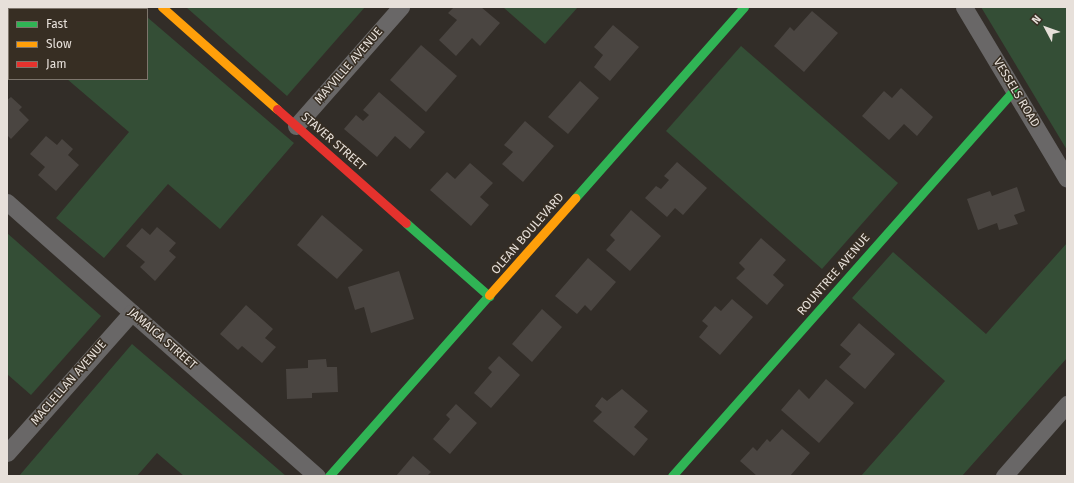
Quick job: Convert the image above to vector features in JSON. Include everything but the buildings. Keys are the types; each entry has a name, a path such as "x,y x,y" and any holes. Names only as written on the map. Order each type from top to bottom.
{"street":[{"name":"STAVER STREET","path":"162,7 489,296"},
{"name":"MAYVILLE AVENUE","path":"296,126 401,7"},
{"name":"OLEAN BOULEVARD","path":"329,476 744,7"},
{"name":"VESSELS ROAD","path":"964,7 1067,180"},
{"name":"ROUNTREE AVENUE","path":"672,476 1014,90"},
{"name":"JAMAICA STREET","path":"7,202 317,476"},
{"name":"MACLELLAN AVENUE","path":"7,453 132,312"},
{"path":"1004,476 1067,404"}],"green space":[{"path":"7,7 137,8 8,8 7,43"},
{"path":"186,7 365,7 287,96"},
{"path":"503,7 578,7 545,44"},
{"path":"981,7 1067,7 1067,150"},
{"path":"148,18 294,143 220,229 168,184 104,258 56,218 129,132 68,80 148,80"},
{"path":"741,46 898,183 822,269 666,131"},
{"path":"7,233 101,316 31,395 7,374"},
{"path":"1067,243 1067,358 962,476 861,476 945,381 852,298 893,252 986,334"},
{"path":"132,344 286,476 184,476 157,453 137,476 19,476"}],"traffic: fast":[{"path":"575,198 744,7"},
{"path":"672,476 1014,90"},
{"path":"406,223 489,296"},
{"path":"329,476 489,295"}],"traffic: slow":[{"path":"162,7 277,109"},
{"path":"489,295 575,198"}],"traffic: jam":[{"path":"277,109 406,223"}]}
